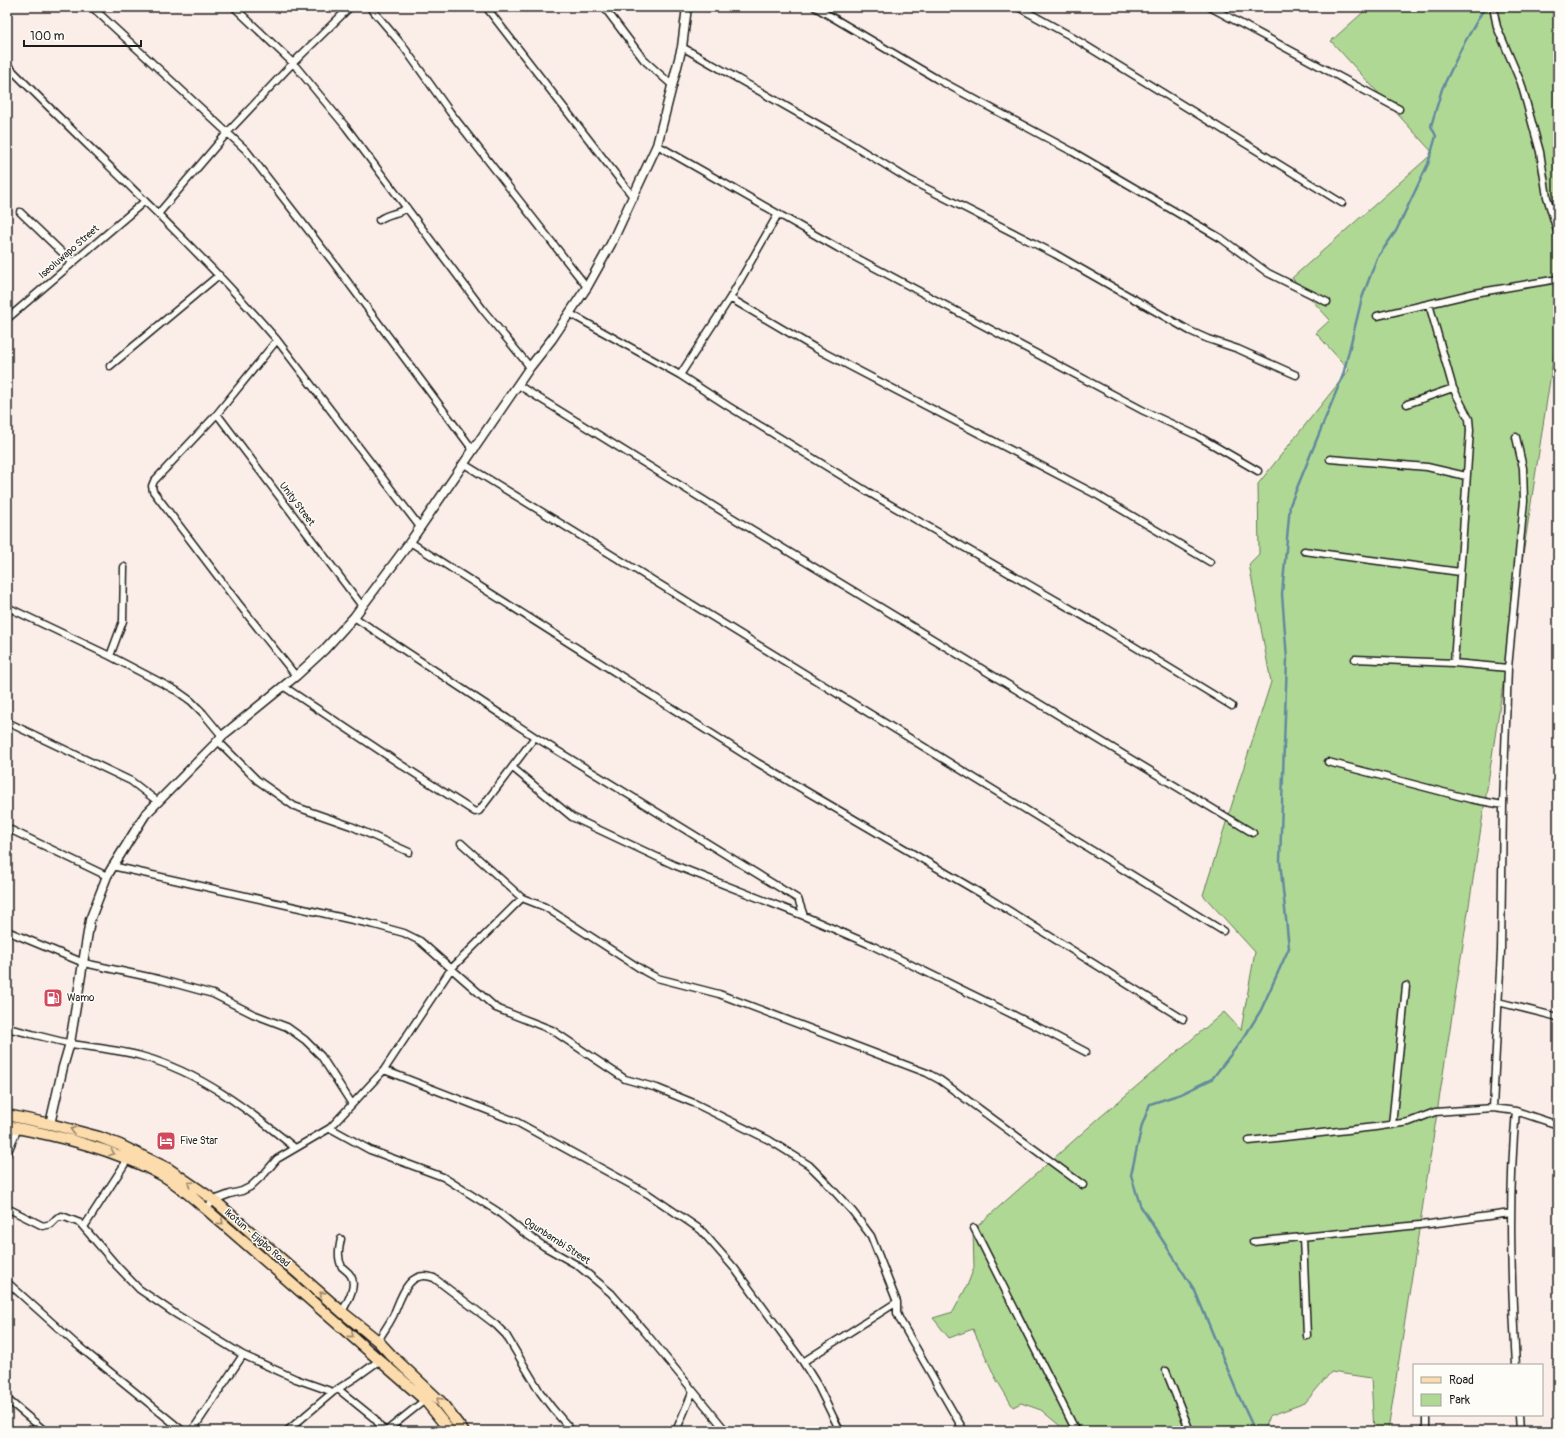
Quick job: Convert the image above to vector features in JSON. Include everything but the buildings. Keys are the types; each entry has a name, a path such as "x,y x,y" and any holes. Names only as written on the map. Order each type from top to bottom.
{"main road":[{"name":"Ikotun - Ejigbo Road","path":"7,1115 50,1124 98,1137 120,1145 169,1168 214,1200 342,1312 378,1340 391,1355 441,1402 463,1431"},
{"name":"Ikotun - Ejigbo Road","path":"7,1126 82,1144 128,1159 168,1180 206,1209 425,1400 450,1431"}],"street":[{"path":"92,7 246,150 333,262 473,450"},
{"path":"234,7 293,64 346,127 484,311 530,368"},
{"path":"158,214 228,132 350,7"},
{"path":"370,7 403,46 450,112 587,287"},
{"path":"486,7 634,198"},
{"path":"604,7 644,60 673,86"},
{"path":"50,1124 62,1067 70,1043 90,920 112,866 141,819 157,801 220,738 296,676 324,650 354,617 410,542 587,287 634,198 647,164 657,145 682,47 687,7"},
{"path":"815,7 936,79 1073,152 1216,235 1268,273 1327,302"},
{"path":"1018,7 1067,34 1342,203"},
{"path":"1210,7 1400,109"},
{"path":"1495,7 1494,12 1497,27 1524,91 1540,152 1547,197 1558,234"},
{"path":"682,47 840,137 910,180 1055,254 1190,330 1208,339 1238,349 1296,375"},
{"path":"7,65 62,122 145,201 219,275 277,340 420,527"},
{"path":"657,145 838,248 1123,400 1196,435 1258,471"},
{"name":"Iseoluwapo Street","path":"7,320 72,262 145,201"},
{"path":"379,220 386,215 399,213 406,208"},
{"path":"20,212 72,262"},
{"path":"680,375 730,298 778,214"},
{"path":"110,366 219,275"},
{"path":"1378,316 1475,293 1558,279"},
{"path":"730,298 816,348 1097,495 1210,562"},
{"path":"1430,304 1453,388 1469,419 1470,430 1454,663"},
{"path":"569,313 680,375 861,488 1099,625 1232,706"},
{"path":"277,340 217,414 154,481 152,486 153,491 238,603 296,676"},
{"path":"518,385 735,519 1253,833"},
{"path":"1407,404 1453,388"},
{"name":"Unity Street","path":"217,414 362,606"},
{"path":"1493,1108 1501,951 1503,805 1508,668 1524,501 1523,468 1516,437"},
{"path":"1330,459 1427,467 1466,476"},
{"path":"464,464 1223,931"},
{"path":"410,542 758,763 987,897 1183,1019"},
{"path":"1304,551 1460,572"},
{"path":"110,656 122,626 124,567"},
{"path":"7,607 164,683 191,701 203,713 220,738 257,780 294,806 351,826 409,852"},
{"path":"354,617 535,737 798,899 804,916"},
{"path":"1355,659 1454,663 1508,668"},
{"path":"283,686 475,812 479,811 535,737"},
{"path":"7,722 131,781 157,801"},
{"path":"1328,762 1470,799 1503,805"},
{"path":"513,768 572,817 674,865 804,916 871,945 1086,1052"},
{"path":"7,828 107,876"},
{"path":"461,843 522,898 545,907 628,962 657,978 719,994 927,1073 940,1080 1082,1185"},
{"path":"112,866 404,933 420,940 496,1008 552,1030 625,1078 657,1088 696,1104 769,1140 809,1165 853,1212 871,1236 897,1302 897,1313 964,1431"},
{"path":"206,1209 214,1200 250,1187 265,1174 277,1159 330,1128 384,1070 451,969 522,898"},
{"path":"7,931 84,963 158,979 213,994 253,1014 287,1027 305,1040 321,1056 352,1104"},
{"path":"1392,1125 1406,986"},
{"path":"1498,1002 1558,1017"},
{"path":"7,1028 70,1043 142,1056 178,1070 216,1089 240,1104 295,1148"},
{"path":"384,1070 514,1121 648,1194 701,1230 735,1270 804,1362 818,1386 840,1431"},
{"path":"1249,1141 1392,1125 1409,1122 1435,1112 1493,1108 1516,1111 1558,1125"},
{"path":"1516,1111 1512,1154 1511,1213 1516,1364"},
{"path":"7,1154 18,1128"},
{"name":"Ogunbambi Street","path":"330,1128 370,1150 443,1177 497,1211 545,1247 577,1266 611,1293 726,1431"},
{"path":"84,1227 128,1159"},
{"path":"7,1208 43,1226 51,1224 57,1218 62,1216 80,1223 139,1289 174,1313 243,1355 296,1379 336,1391 375,1419 385,1431 425,1400"},
{"path":"1253,1242 1429,1224 1511,1213"},
{"path":"974,1228 1076,1431"},
{"path":"1304,1237 1307,1336"},
{"path":"341,1239 339,1252 340,1262 351,1277 352,1284 351,1293 342,1312"},
{"path":"378,1340 390,1321 398,1301 412,1280 420,1275 426,1275 434,1278 496,1325 506,1335 540,1392 572,1431"},
{"path":"7,1282 76,1344 183,1431"},
{"path":"804,1362 897,1302"},
{"path":"192,1431 243,1355"},
{"path":"287,1431 336,1391 380,1360"},
{"path":"1166,1371 1190,1431"},
{"path":"679,1429 693,1391"},
{"path":"7,1399 45,1431"},
{"path":"1426,1416 1426,1431"},
{"path":"1518,1416 1519,1431"}],"green space":[{"path":"1369,7 1558,7 1558,328 1388,1431 1374,1431 1371,1378 1331,1372 1305,1403 1269,1416 1263,1431 1066,1431 1041,1410 1021,1403 1013,1407 995,1377 973,1329 949,1338 933,1318 953,1312 967,1286 974,1268 973,1230 1098,1119 1224,1012 1241,1030 1255,952 1203,895 1271,682 1249,564 1259,554 1258,484 1349,370 1316,333 1330,320 1292,278 1433,153 1331,41"}],"waterway":[{"path":"1255,1431 1195,1291 1140,1205 1131,1175 1142,1125 1150,1104 1181,1094 1212,1079 1245,1036 1261,1010 1289,948 1280,861 1287,659 1282,594 1290,505 1343,375 1362,298 1377,258 1396,231 1428,164 1436,136 1431,126 1442,89 1462,47 1485,7"}],"place":[{"name":"Wamo","path":"53,998"},
{"name":"Five Star","path":"166,1141"}]}
